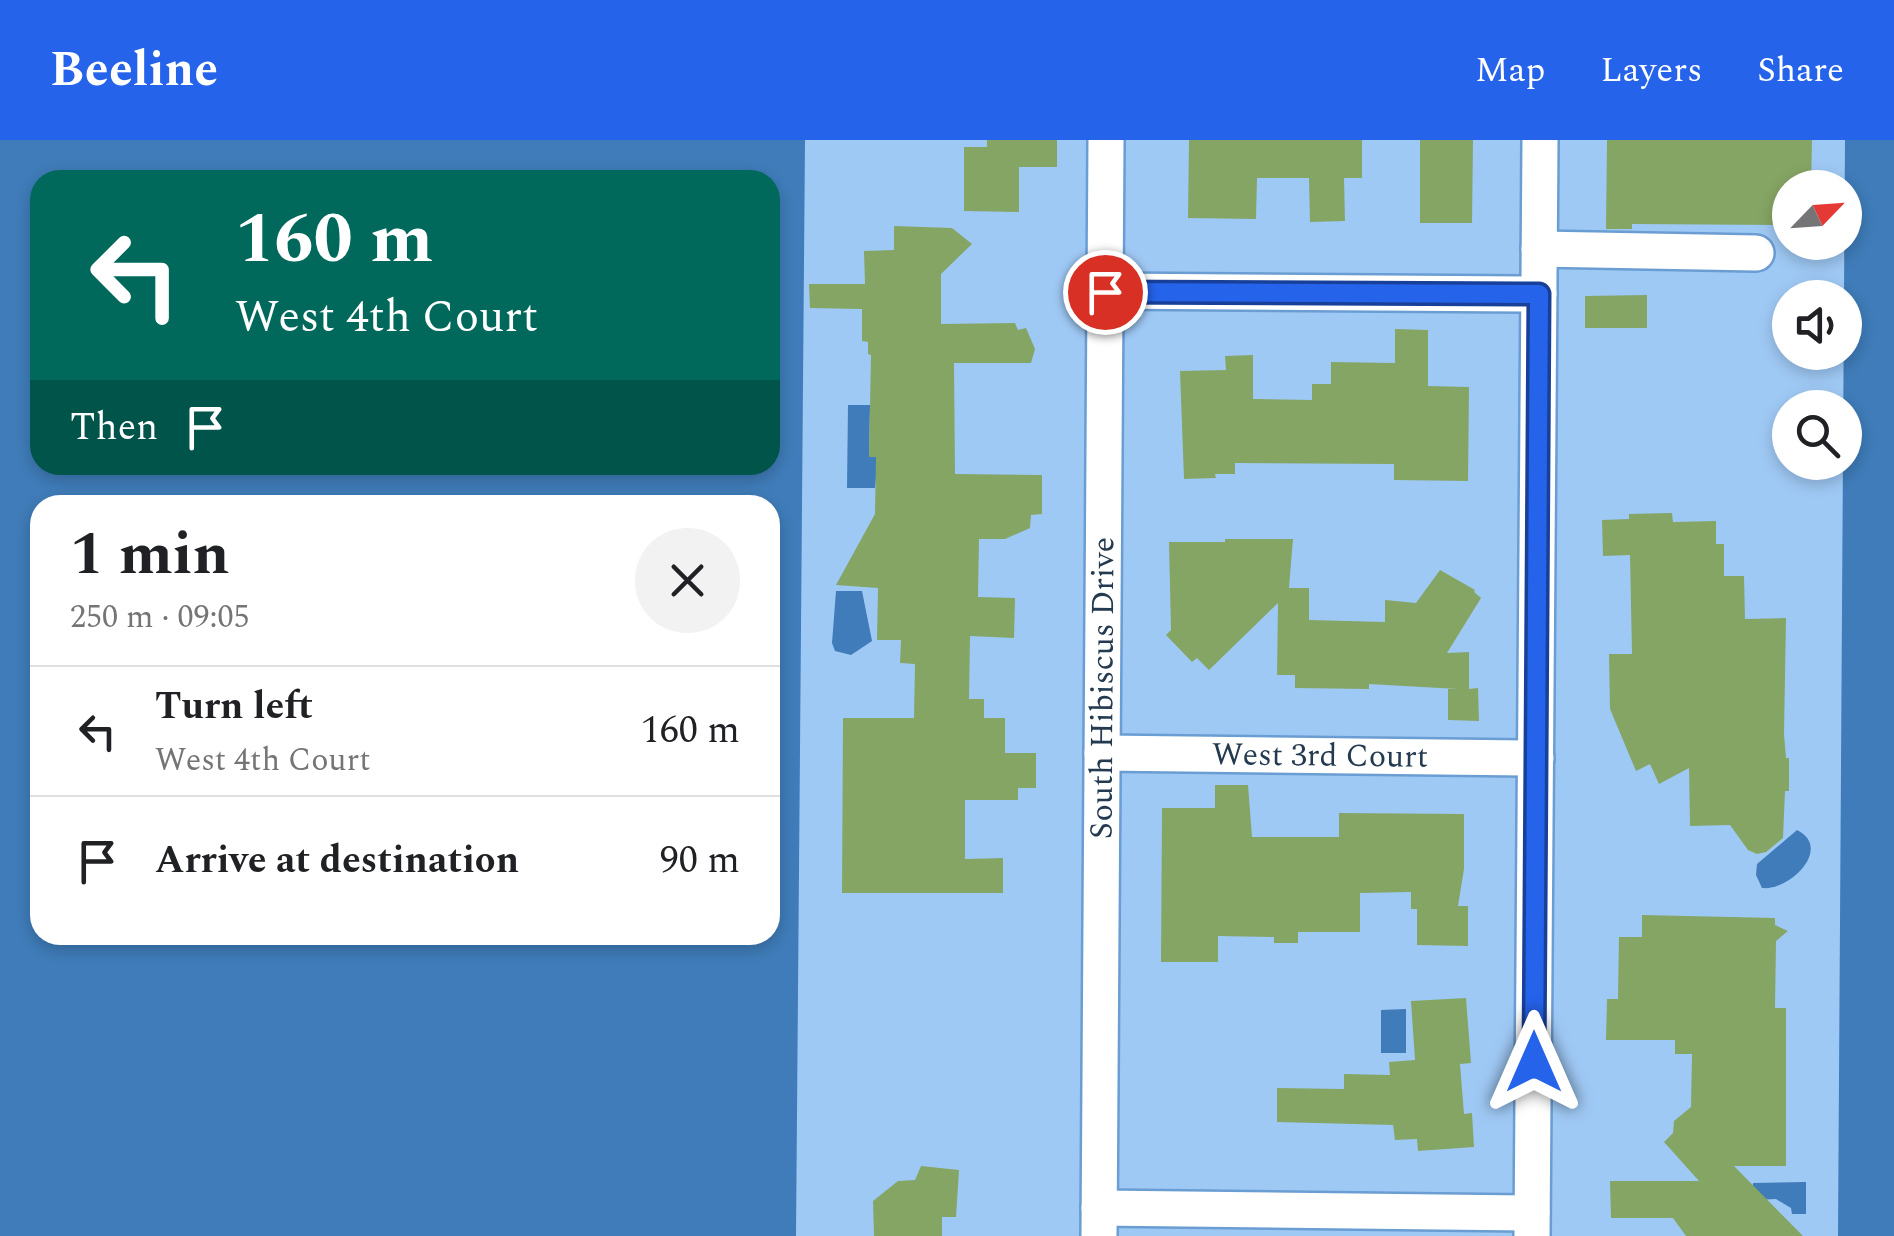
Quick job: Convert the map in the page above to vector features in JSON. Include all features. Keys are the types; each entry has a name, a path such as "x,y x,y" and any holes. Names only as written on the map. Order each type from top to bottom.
{"street":[{"name":"South Hibiscus Drive","path":"1099,1222 1106,140"},
{"path":"1099,1222 1532,1224 1540,140"},
{"path":"1539,249 1756,253"},
{"path":"1105,292 1539,294"},
{"name":"West 3rd Court","path":"1102,753 1536,758"}],"water":[{"path":"0,140 805,140 796,1236 0,1236"},
{"path":"1845,140 1894,140 1894,1236 1838,1236 1843,480 1862,480 1862,390 1843,390 1844,370 1862,370 1862,280 1844,280 1844,260 1862,260 1862,170 1845,170"},
{"path":"848,405 870,405 869,457 878,457 875,488 847,488"},
{"path":"836,591 862,591 872,641 851,655 835,651 832,643"},
{"path":"1797,830 1811,847 1804,867 1784,883 1762,888 1756,875 1757,864"},
{"path":"1406,1009 1406,1053 1381,1053 1381,1010"},
{"path":"1806,1182 1806,1214 1792,1214 1791,1208 1776,1199 1753,1200 1753,1183"}],"building":[{"path":"987,140 1057,140 1057,167 1019,167 1019,212 964,211 964,147 987,147"},
{"path":"1189,140 1362,140 1362,178 1344,178 1345,221 1310,222 1309,178 1257,178 1256,219 1188,218"},
{"path":"1420,140 1473,140 1472,223 1420,223"},
{"path":"1607,140 1812,140 1811,170 1772,170 1772,225 1632,224 1632,229 1606,229"},
{"path":"894,226 952,228 972,244 941,274 941,324 1015,323 1018,330 1026,328 1035,349 1031,363 954,363 955,474 1042,475 1042,514 1031,515 1030,528 1005,539 979,539 978,597 1015,598 1014,638 970,636 969,699 984,699 984,718 1005,718 1005,753 1036,753 1036,788 1018,788 1018,800 965,800 965,859 1003,858 1003,893 842,893 843,718 914,718 915,664 900,663 901,640 877,640 878,588 836,585 875,514 876,457 869,457 871,355 868,342 862,341 862,309 810,308 809,284 865,284 864,251 894,250"},
{"path":"1647,295 1647,328 1585,328 1585,296"},
{"path":"1395,329 1428,330 1428,386 1469,387 1468,481 1394,480 1394,464 1235,463 1235,474 1184,479 1180,371 1226,370 1225,356 1253,355 1253,399 1312,400 1312,384 1331,384 1331,362 1395,363"},
{"path":"1672,513 1673,522 1716,521 1716,544 1724,544 1724,576 1744,576 1745,619 1786,618 1784,734 1789,791 1785,791 1783,838 1766,852 1748,850 1730,825 1690,826 1689,768 1659,784 1650,764 1636,771 1610,709 1609,654 1632,654 1630,555 1603,556 1602,520 1629,519 1629,514"},
{"path":"1293,539 1289,588 1309,588 1309,620 1385,622 1385,600 1416,603 1440,570 1475,590 1481,598 1447,653 1469,652 1469,689 1478,688 1479,721 1448,720 1448,689 1458,689 1369,684 1369,689 1295,688 1295,675 1277,675 1278,603 1209,670 1197,658 1192,662 1166,635 1171,630 1169,542"},
{"path":"1215,785 1248,785 1252,837 1339,837 1339,813 1464,814 1464,869 1458,906 1468,906 1468,946 1417,945 1417,909 1411,909 1411,892 1360,893 1360,932 1298,932 1298,943 1274,943 1274,937 1218,936 1218,962 1161,962 1162,808 1215,808"},
{"path":"1642,915 1775,918 1775,925 1788,931 1776,941 1775,1008 1786,1008 1786,1166 1734,1166 1803,1236 1686,1236 1673,1218 1611,1218 1610,1181 1699,1181 1664,1142 1673,1133 1674,1121 1691,1107 1692,1054 1675,1054 1675,1040 1606,1040 1607,999 1618,999 1619,937 1642,937"},
{"path":"1466,998 1471,1063 1460,1064 1464,1114 1472,1113 1474,1147 1418,1151 1417,1139 1395,1140 1393,1125 1277,1122 1277,1088 1344,1089 1344,1074 1390,1075 1389,1062 1415,1060 1411,1001"},
{"path":"921,1166 959,1170 956,1217 942,1217 942,1236 874,1236 873,1201 898,1181 915,1180"}],"route":[{"path":"1105,292 1539,294 1534,1062"}]}
